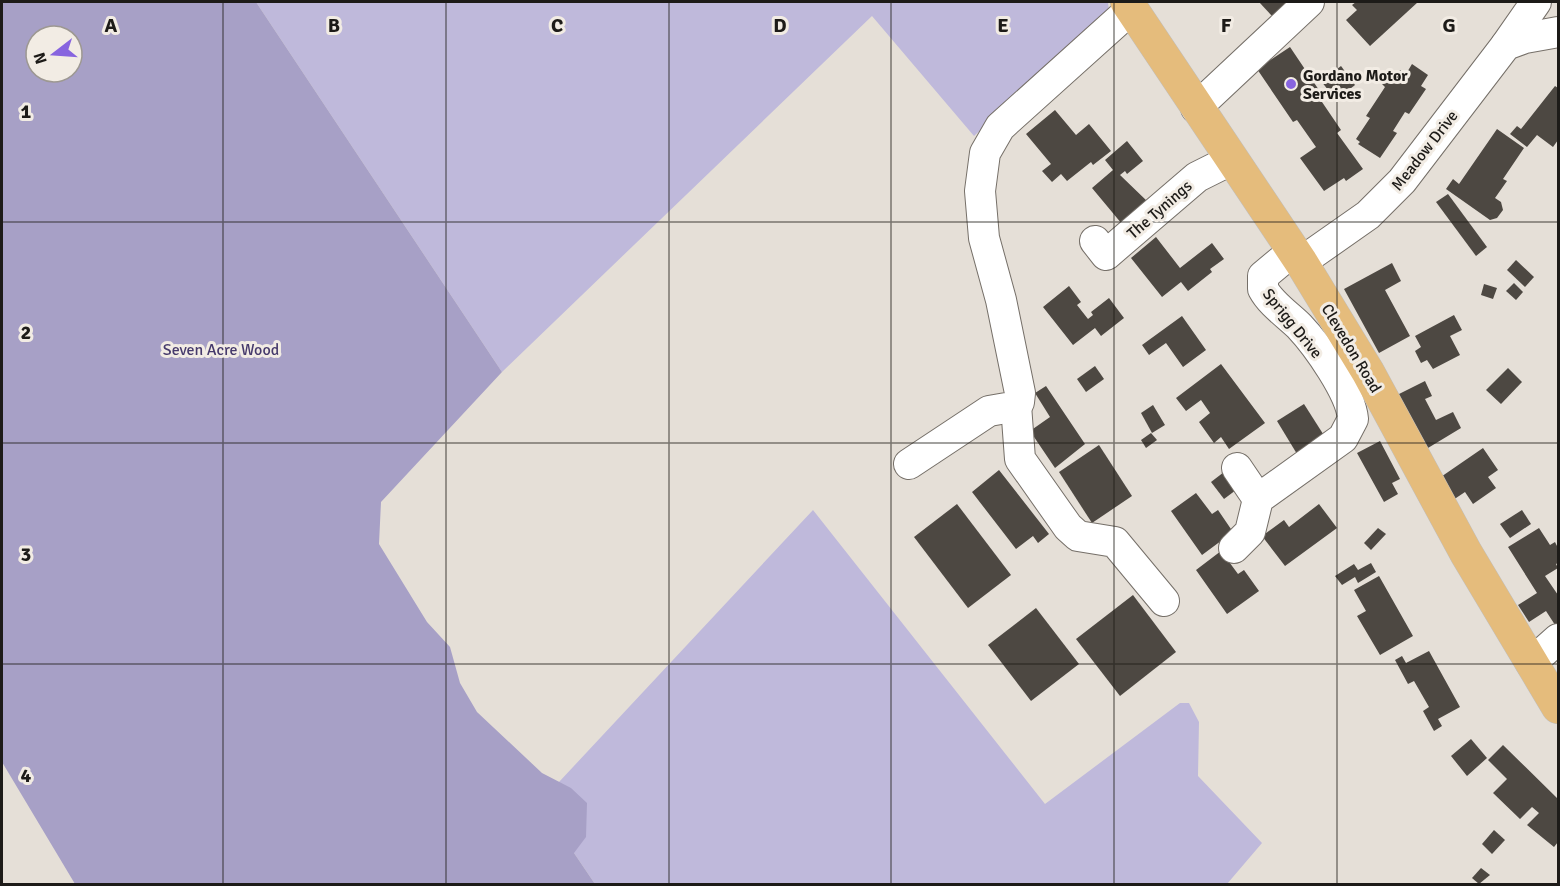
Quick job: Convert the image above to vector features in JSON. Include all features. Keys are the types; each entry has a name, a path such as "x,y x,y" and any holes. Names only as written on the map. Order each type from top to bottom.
{"main road":[{"name":"Clevedon Road","path":"1129,5 1297,257 1368,372 1466,553 1558,707"}],"street":[{"path":"1196,108 1309,2"},
{"name":"Meadow Drive","path":"1297,257 1368,215 1402,181 1536,2"},
{"path":"1544,2 1558,19"},
{"path":"1129,5 1000,127 985,153 980,209 984,238 1001,300 1020,393 1016,405 1020,459 1068,527 1078,536 1115,542 1164,601"},
{"path":"1506,45 1525,38 1558,32"},
{"name":"The Tynings","path":"1095,241 1106,255 1197,177 1231,160"},
{"name":"Sprigg Drive","path":"1258,499 1343,438 1353,419 1347,397 1321,377 1301,328 1267,296 1262,286 1264,275 1297,257"},
{"path":"909,464 989,411 1016,405"},
{"path":"1234,548 1250,532 1258,499 1237,468"},
{"path":"1531,663 1558,639"}],"shaded area":[{"path":"256,2 1108,2 1109,12 974,136 872,16 502,372"},
{"path":"813,510 1045,804 1180,703 1189,703 1199,722 1198,776 1262,843 1227,884 595,884 574,853 559,782"}],"green space":[{"name":"Seven Acre Wood","path":"2,2 256,2 502,372 381,502 379,544 427,622 450,647 460,683 477,712 542,773 571,788 587,803 586,837 574,853 595,884 75,884 2,762"}],"building":[{"path":"1259,2 1289,2 1272,16"},
{"path":"1356,2 1418,2 1370,46 1346,20 1357,10 1352,5"},
{"name":"Gordano Motor Services","path":"1290,47 1325,99 1322,102 1341,130 1337,133 1363,169 1346,181 1344,178 1324,191 1300,158 1316,147 1297,120 1293,122 1257,69"},
{"path":"1412,64 1428,75 1421,86 1426,89 1409,114 1405,112 1393,131 1397,133 1380,158 1358,144 1360,142 1356,139 1370,118 1366,116 1385,87 1382,84 1387,76 1394,80 1400,70 1406,74"},
{"path":"1341,66 1355,85 1336,100 1321,81"},
{"path":"1555,86 1558,88 1558,140 1553,147 1537,135 1527,147 1510,134 1517,126 1521,129"},
{"path":"1055,110 1076,135 1089,124 1111,151 1093,165 1091,162 1067,181 1061,174 1052,182 1042,171 1051,164 1026,134"},
{"path":"1497,129 1524,148 1503,179 1507,181 1495,198 1501,202 1503,210 1497,218 1490,220 1446,189 1453,179 1459,184"},
{"path":"1127,141 1143,161 1127,174 1125,171 1120,175 1148,202 1122,224 1092,188 1113,170 1105,160"},
{"path":"1448,194 1487,247 1476,256 1436,202"},
{"path":"1156,237 1180,268 1212,243 1224,259 1210,269 1212,272 1188,291 1181,282 1162,297 1131,258"},
{"path":"1516,260 1534,277 1525,287 1507,270"},
{"path":"1392,263 1401,281 1385,290 1410,336 1379,353 1344,289"},
{"path":"1514,283 1523,292 1516,300 1506,291"},
{"path":"1484,284 1497,288 1493,299 1481,295"},
{"path":"1069,286 1081,302 1077,305 1088,319 1093,315 1091,312 1109,298 1124,318 1101,336 1095,328 1073,345 1043,307"},
{"path":"1454,315 1462,330 1450,336 1460,355 1433,369 1427,360 1421,363 1415,351 1421,347 1415,336"},
{"path":"1182,316 1206,350 1183,367 1166,343 1149,355 1142,345"},
{"path":"1221,364 1265,423 1229,449 1221,437 1214,443 1199,422 1210,413 1201,400 1186,411 1176,398"},
{"path":"1095,366 1104,379 1086,392 1077,379"},
{"path":"1508,368 1522,382 1501,404 1486,390"},
{"path":"1425,381 1432,396 1425,399 1436,420 1453,412 1461,428 1423,451 1395,396"},
{"path":"1046,386 1085,444 1055,468 1030,431 1050,417 1035,393"},
{"path":"1304,404 1325,437 1297,454 1277,421"},
{"path":"1153,405 1165,425 1152,433 1141,413"},
{"path":"1151,433 1157,440 1146,448 1141,440"},
{"path":"1380,441 1400,479 1392,483 1398,494 1384,502 1357,453"},
{"path":"1099,445 1132,496 1092,523 1059,472"},
{"path":"1483,448 1498,470 1488,477 1496,488 1473,504 1465,492 1450,502 1435,481"},
{"path":"999,470 1049,534 1038,543 1033,536 1016,549 972,492"},
{"path":"1224,472 1236,490 1224,499 1211,482"},
{"path":"1196,493 1212,514 1218,510 1233,532 1202,555 1171,511"},
{"path":"957,504 1011,575 968,608 914,537"},
{"path":"1319,504 1337,528 1285,566 1262,536 1284,520 1289,527"},
{"path":"1522,510 1531,524 1510,538 1500,524"},
{"path":"1378,528 1386,534 1371,550 1364,543"},
{"path":"1539,528 1550,545 1555,542 1558,548 1558,563 1556,564 1558,568 1545,576 1558,595 1557,628 1546,611 1529,622 1518,605 1537,593 1508,547"},
{"path":"1221,551 1238,574 1244,570 1259,591 1227,614 1196,570"},
{"path":"1371,563 1376,572 1358,583 1355,577 1342,585 1335,576 1354,564 1358,570"},
{"path":"1379,576 1413,636 1380,655 1357,616 1366,611 1354,590"},
{"path":"1133,595 1176,652 1120,696 1076,639"},
{"path":"1036,608 1079,664 1031,701 988,645"},
{"path":"1429,651 1460,707 1438,719 1442,726 1434,731 1423,711 1429,707 1414,681 1408,684 1395,660 1402,656 1406,663"},
{"path":"1471,739 1487,758 1467,776 1451,756"},
{"path":"1503,745 1558,799 1558,842 1554,847 1527,825 1539,813 1532,807 1520,819 1493,793 1507,779 1488,760"},
{"path":"1494,830 1505,840 1492,854 1482,844"},
{"path":"1481,868 1490,875 1479,884 1472,878"}],"place":[{"name":"Gordano Motor Services","path":"1291,84"}]}
